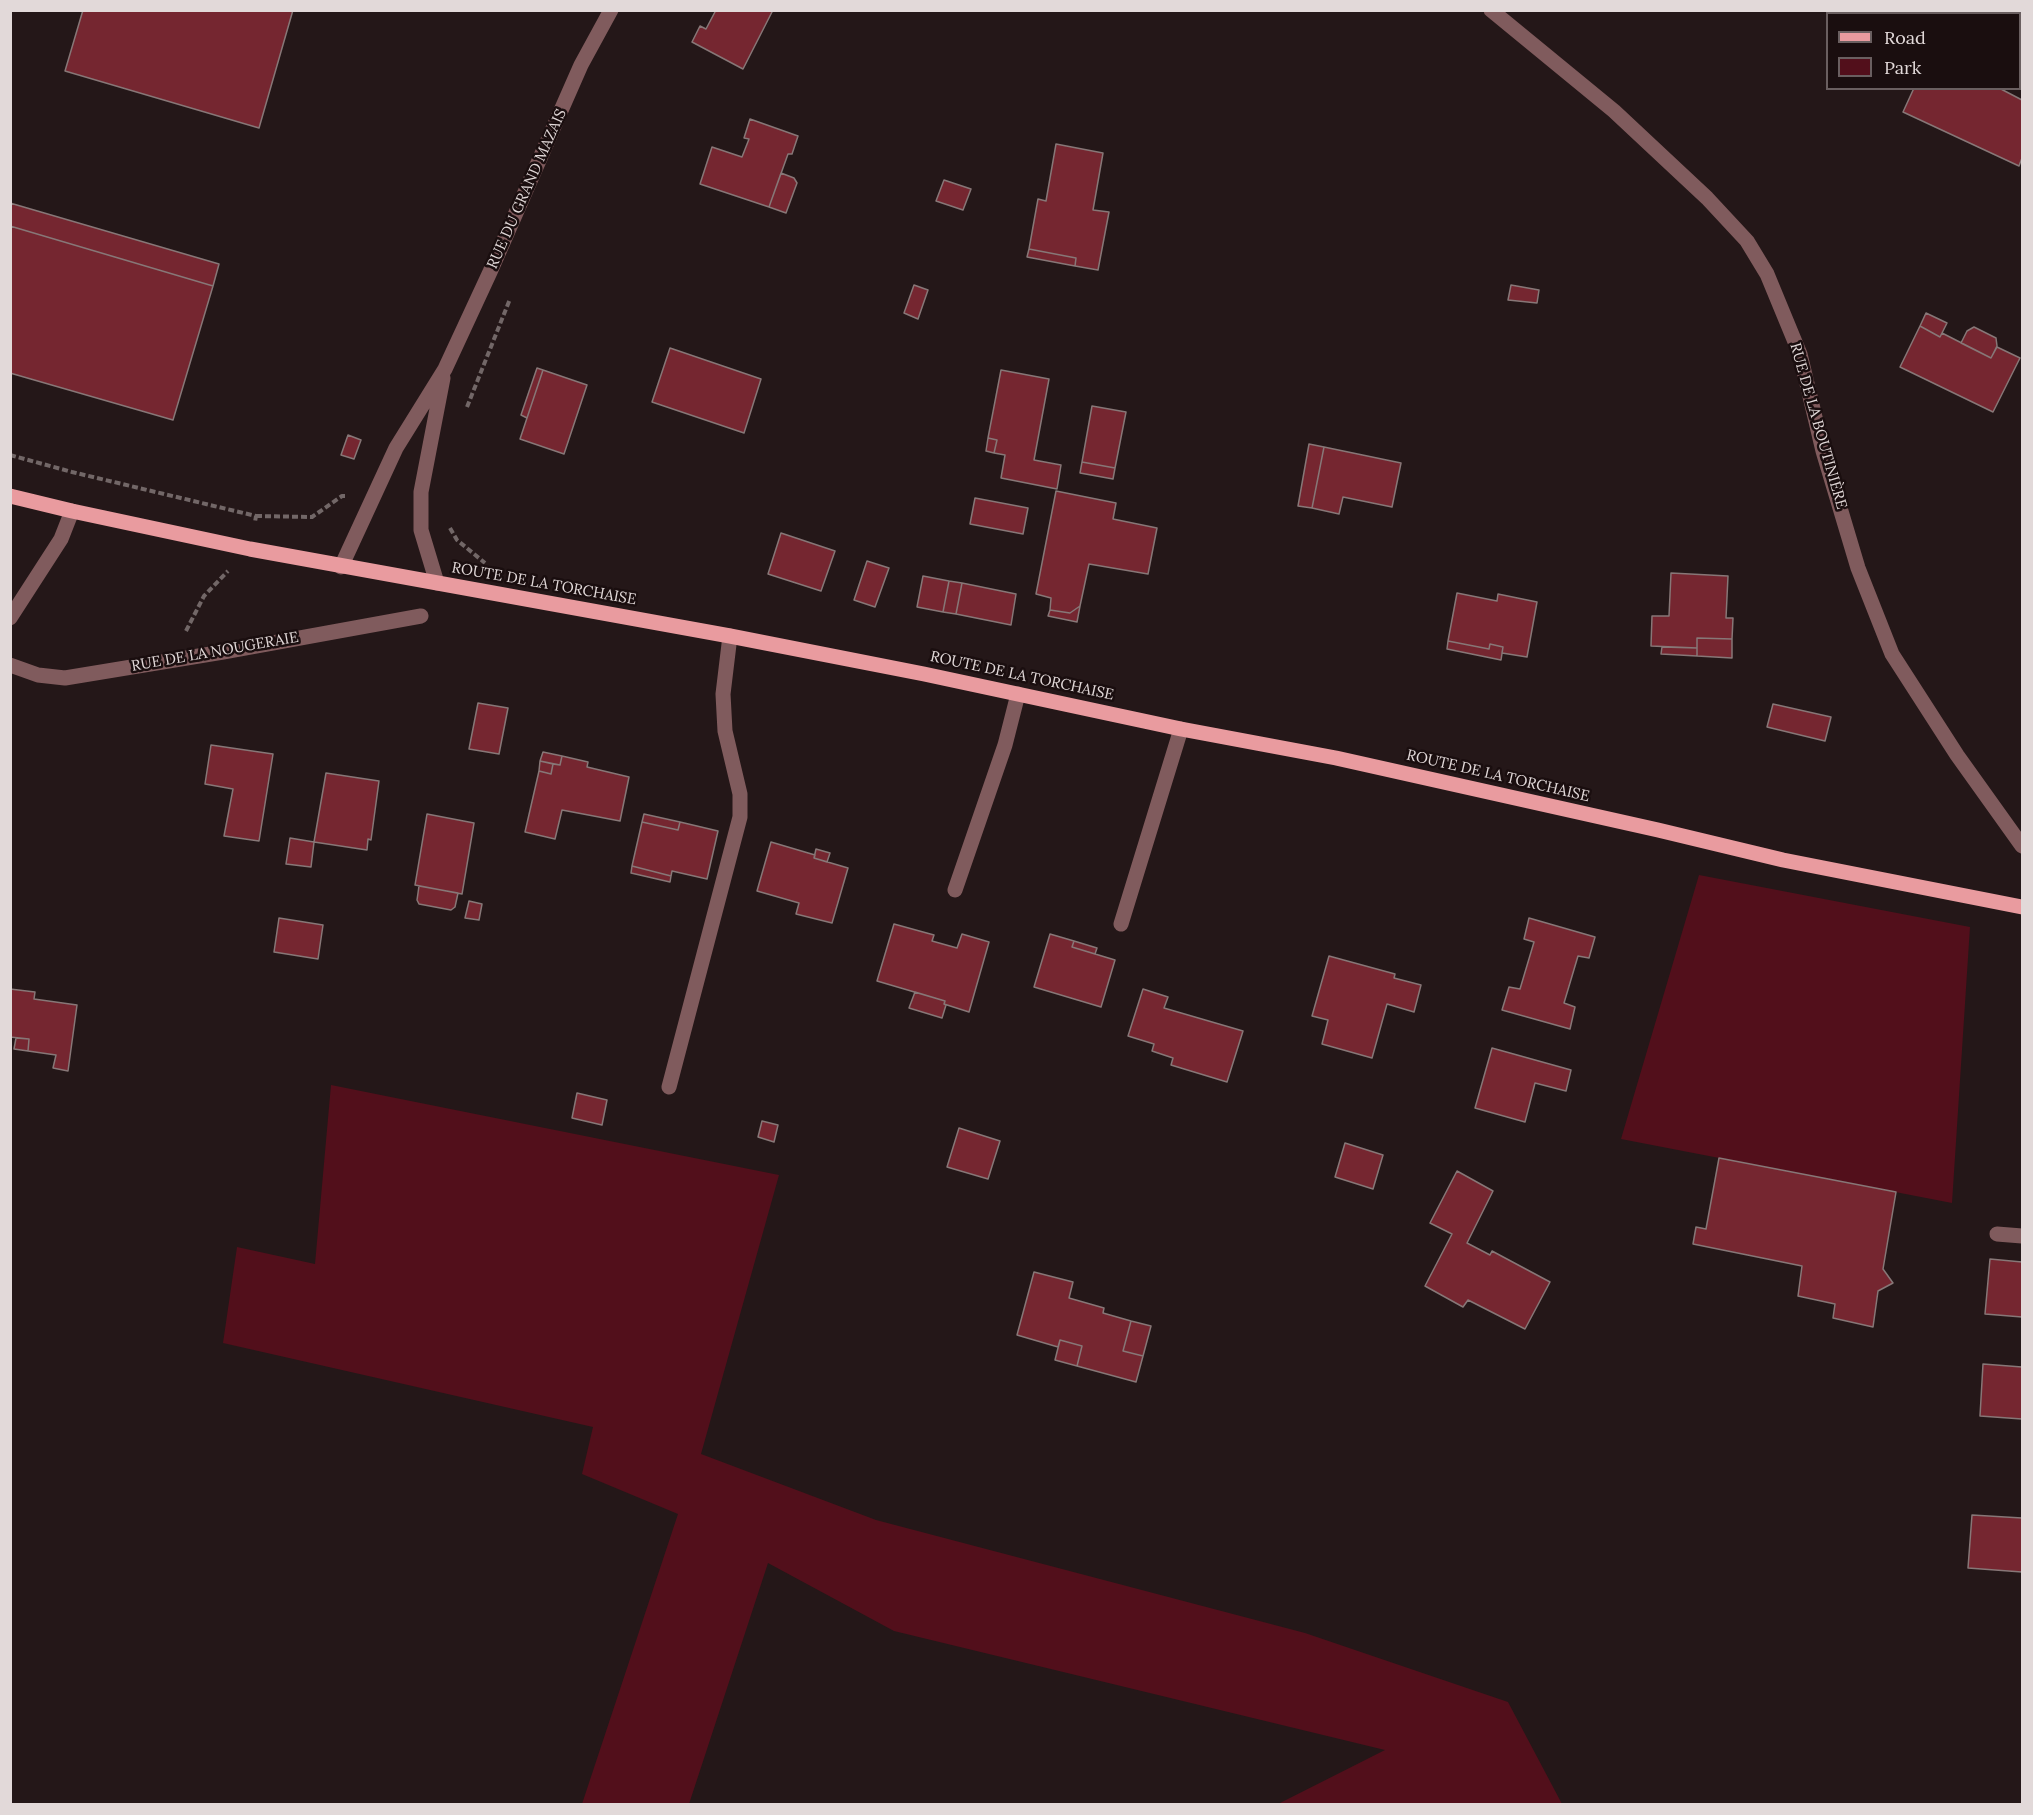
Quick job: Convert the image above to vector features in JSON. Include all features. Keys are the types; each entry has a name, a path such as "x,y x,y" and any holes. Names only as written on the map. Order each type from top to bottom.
{"main road":[{"name":"ROUTE DE LA TORCHAISE","path":"10,496 341,567 730,636 1181,729 1336,758 1783,860 2022,907"}],"street":[{"name":"RUE DU GRAND MAZAIS","path":"341,567 396,448 445,369 581,65 611,10"},
{"name":"RUE DE LA BOUTINIÈRE","path":"1491,10 1614,111 1707,198 1747,242 1767,274 1800,354 1823,452 1858,568 1892,654 1957,754 2022,846"},
{"name":"RUE DU GRAND MAZAIS","path":"437,583 421,530 421,492 445,369"},
{"path":"10,618 61,539 72,511"},
{"name":"RUE DE LA NOUGERAIE","path":"10,665 38,675 64,678 421,616"},
{"path":"669,1087 740,817 740,794 725,731 723,694 730,636"},
{"path":"955,890 1005,745 1018,694"},
{"path":"1121,924 1181,729"},
{"path":"1997,1234 2022,1236"}],"path":[{"path":"464,413 513,291"},
{"path":"10,455 256,516 250,549 204,596 171,661"},
{"path":"446,520 457,540 491,567"}],"green space":[{"path":"1699,875 1970,927 1952,1203 1621,1139"},
{"path":"331,1085 779,1175 701,1454 876,1520 1305,1633 1508,1702 1562,1804 1278,1804 1385,1750 894,1631 768,1563 689,1804 582,1804 678,1514 582,1474 593,1427 223,1343 237,1247 315,1264"}],"building":[{"path":"83,10 293,10 259,128 65,71"},
{"path":"716,10 773,10 743,69 692,42 700,26 706,29"},
{"path":"1913,90 2003,90 2022,100 2022,158 2019,166 1903,112"},
{"path":"750,119 798,136 792,154 788,154 769,207 700,184 712,147 742,157 749,139 744,138"},
{"path":"1056,144 1103,153 1093,210 1109,212 1098,270 1075,266 1076,258 1029,249 1038,199 1046,201"},
{"path":"781,173 794,178 797,183 786,213 769,207"},
{"path":"944,180 971,189 963,210 936,201"},
{"path":"10,203 219,264 213,286 10,226"},
{"path":"10,226 213,286 173,420 10,373"},
{"path":"1029,249 1076,258 1075,266 1027,257"},
{"path":"914,285 928,290 918,319 904,313"},
{"path":"1511,285 1539,290 1537,303 1508,300"},
{"path":"1926,313 1947,323 1940,337 1920,326"},
{"path":"1920,326 1940,337 1942,333 1991,358 1997,347 2020,358 1993,412 1900,367"},
{"path":"1974,327 1996,338 1997,346 1991,358 1961,343 1967,331"},
{"path":"670,348 761,379 744,433 652,402"},
{"path":"537,368 543,370 527,418 521,415"},
{"path":"543,370 587,385 564,454 520,439"},
{"path":"1001,370 1049,379 1034,460 1061,465 1057,489 1001,478 1005,455 994,453 997,440 988,438"},
{"path":"1092,406 1126,412 1115,468 1082,462"},
{"path":"348,435 361,440 354,459 341,455"},
{"path":"988,438 997,440 994,453 986,451"},
{"path":"1309,444 1324,447 1312,508 1298,506"},
{"path":"1324,447 1401,463 1392,507 1343,497 1339,514 1312,508"},
{"path":"1082,462 1115,468 1113,479 1080,473"},
{"path":"1056,491 1116,503 1113,519 1157,528 1148,574 1089,564 1080,606 1070,613 1050,610 1051,598 1036,594"},
{"path":"975,498 1028,508 1023,534 970,524"},
{"path":"781,533 835,551 821,591 768,574"},
{"path":"867,561 889,568 875,607 854,600"},
{"path":"1671,573 1728,576 1726,618 1733,618 1732,639 1697,638 1697,648 1651,646 1652,616 1669,616"},
{"path":"923,576 949,581 943,612 917,607"},
{"path":"949,581 962,583 956,614 943,612"},
{"path":"962,583 1016,594 1011,625 956,614"},
{"path":"1457,593 1497,601 1498,594 1537,602 1527,657 1502,653 1503,647 1490,644 1489,649 1448,641"},
{"path":"1080,606 1077,622 1048,616 1050,610 1070,613"},
{"path":"1697,638 1732,639 1732,658 1697,656"},
{"path":"1448,641 1489,649 1490,644 1503,647 1501,660 1447,649"},
{"path":"1662,647 1697,648 1697,656 1661,654"},
{"path":"478,703 508,708 499,754 469,749"},
{"path":"1773,704 1831,717 1825,741 1767,727"},
{"path":"211,745 273,754 259,841 224,836 233,789 205,784"},
{"path":"543,752 562,756 560,765 540,761"},
{"path":"562,756 588,762 587,767 629,777 620,821 562,810 555,839 525,832 539,771 551,774 553,764 560,765"},
{"path":"540,761 553,764 551,774 539,771"},
{"path":"326,773 379,781 371,840 368,839 367,850 314,842"},
{"path":"427,814 474,823 462,894 415,885"},
{"path":"644,814 680,822 678,830 642,822"},
{"path":"642,822 678,830 680,822 718,831 707,879 672,871 671,876 632,866"},
{"path":"290,838 314,842 311,867 286,864"},
{"path":"771,842 848,868 832,923 796,914 799,903 757,891"},
{"path":"816,849 830,853 827,862 814,858"},
{"path":"632,866 671,876 670,882 631,873"},
{"path":"419,886 458,893 455,907 451,910 419,904 417,900"},
{"path":"469,901 482,904 479,920 465,918"},
{"path":"279,918 323,925 318,959 274,952"},
{"path":"1529,918 1595,937 1589,958 1578,956 1564,1003 1575,1007 1570,1029 1502,1010 1509,987 1520,989 1534,942 1524,939"},
{"path":"894,924 934,935 932,941 957,948 962,934 989,942 969,1012 944,1004 945,1001 877,981"},
{"path":"1050,934 1074,941 1072,947 1115,960 1101,1007 1034,987"},
{"path":"1074,941 1097,948 1095,954 1072,947"},
{"path":"1329,956 1395,974 1394,978 1421,985 1414,1012 1387,1004 1372,1058 1322,1044 1328,1020 1312,1016"},
{"path":"10,989 35,992 34,999 77,1005 68,1071 53,1068 56,1055 28,1051 29,1039 10,1037"},
{"path":"1143,989 1168,997 1164,1008 1243,1031 1227,1082 1171,1065 1173,1058 1152,1051 1154,1044 1128,1036"},
{"path":"915,992 945,1001 942,1018 909,1008"},
{"path":"16,1038 29,1039 28,1051 14,1049"},
{"path":"1492,1048 1571,1070 1566,1091 1535,1083 1525,1122 1475,1108"},
{"path":"577,1093 607,1100 602,1125 572,1118"},
{"path":"762,1121 778,1125 774,1142 758,1137"},
{"path":"959,1128 1000,1141 988,1179 947,1167"},
{"path":"1345,1143 1383,1155 1373,1189 1335,1177"},
{"path":"1719,1158 1896,1192 1883,1269 1893,1283 1878,1291 1873,1327 1833,1318 1835,1304 1798,1296 1802,1266 1693,1244 1696,1227 1706,1229"},
{"path":"1457,1171 1493,1191 1467,1243 1490,1255 1492,1251 1550,1282 1525,1329 1468,1300 1463,1307 1425,1286 1452,1234 1430,1223"},
{"path":"1990,1259 2022,1262 2022,1317 1985,1314"},
{"path":"1034,1272 1073,1282 1069,1298 1104,1308 1103,1313 1131,1321 1123,1351 1143,1356 1136,1382 1077,1366 1082,1346 1060,1340 1058,1347 1017,1335"},
{"path":"1131,1321 1151,1326 1143,1356 1123,1351"},
{"path":"1060,1340 1082,1346 1077,1366 1055,1360"},
{"path":"1983,1364 2022,1367 2022,1419 1980,1416"},
{"path":"1972,1515 2022,1518 2022,1572 1968,1568"}]}
